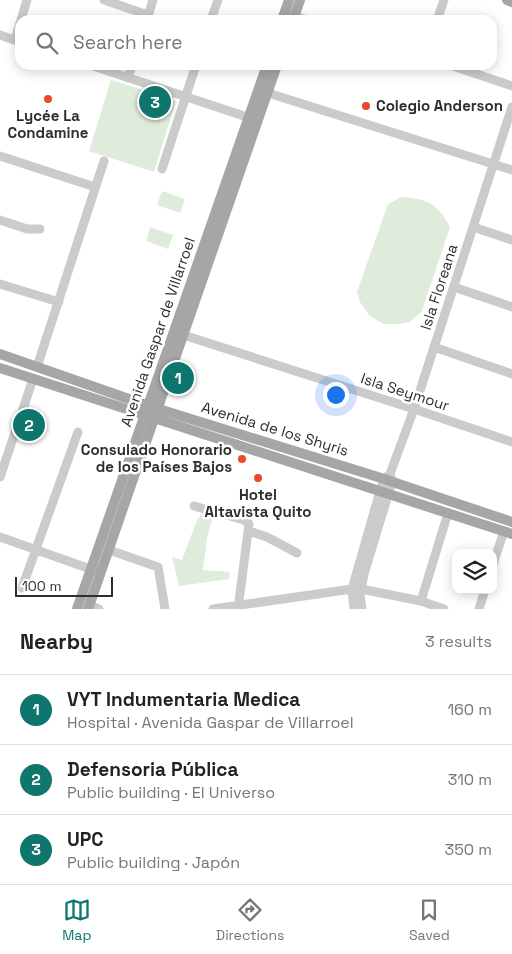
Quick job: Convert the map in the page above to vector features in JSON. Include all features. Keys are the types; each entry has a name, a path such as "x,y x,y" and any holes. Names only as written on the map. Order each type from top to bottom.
{"main road":[{"path":"288,15 289,0"},
{"path":"289,15 300,0"},
{"path":"507,0 512,2"},
{"name":"Avenida Gaspar de Villarroel","path":"92,608 96,571 254,119 266,70"},
{"name":"Avenida Gaspar de Villarroel","path":"254,119 268,93 275,70"},
{"name":"Avenida de los Shyris","path":"0,354 152,412 384,493 508,533"},
{"name":"Avenida de los Shyris","path":"0,368 33,379 389,478 512,522"},
{"name":"Avenida Gaspar de Villarroel","path":"77,609 109,550 152,412"}],"street":[{"path":"22,15 27,0"},
{"path":"104,0 142,15"},
{"path":"148,15 153,0"},
{"path":"213,15 218,0"},
{"path":"439,15 444,0"},
{"path":"0,35 15,40"},
{"path":"105,70 254,119"},
{"path":"128,78 130,70"},
{"path":"162,169 194,70"},
{"path":"465,70 512,86"},
{"path":"268,93 512,170"},
{"name":"Isla Floreana","path":"356,589 384,493 414,409 512,107"},
{"path":"0,156 95,187"},
{"path":"37,367 104,161"},
{"path":"0,220 27,229 40,229"},
{"path":"473,226 512,240"},
{"path":"0,284 59,302"},
{"path":"454,287 512,307"},
{"name":"Isla Seymour","path":"179,333 512,442"},
{"path":"434,347 512,374"},
{"path":"0,477 33,379"},
{"path":"22,588 78,432"},
{"path":"194,506 244,520 248,524 249,531 238,607"},
{"path":"420,601 448,513"},
{"path":"249,531 267,537 298,553"},
{"path":"497,556 508,533"},
{"path":"0,537 96,571"},
{"path":"109,550 158,567 166,609"},
{"path":"354,609 356,589"},
{"path":"356,589 362,609"},
{"path":"213,609 356,589 420,601 444,609"},
{"path":"479,609 484,594"}],"green space":[{"path":"111,80 147,91 143,107 162,113 168,99 176,101 154,172 89,151"},
{"path":"162,191 185,199 180,213 157,205"},
{"path":"401,197 418,199 430,204 441,213 450,227 422,311 410,322 384,324 370,316 360,302 357,292 388,204"},
{"path":"150,227 173,235 168,249 146,241"},
{"path":"202,513 213,517 207,538 203,570 230,572 229,579 179,586 172,557 182,560 197,520"}],"place":[{"name":"Lycée La Condamine","path":"48,99"},
{"name":"UPC","path":"155,102"},
{"name":"Colegio Anderson","path":"366,106"},
{"name":"VYT Indumentaria Medica","path":"178,378"},
{"name":"Defensoria Pública","path":"29,425"},
{"name":"Consulado Honorario de los Países Bajos","path":"242,459"},
{"name":"Hotel Altavista Quito","path":"258,478"}]}
